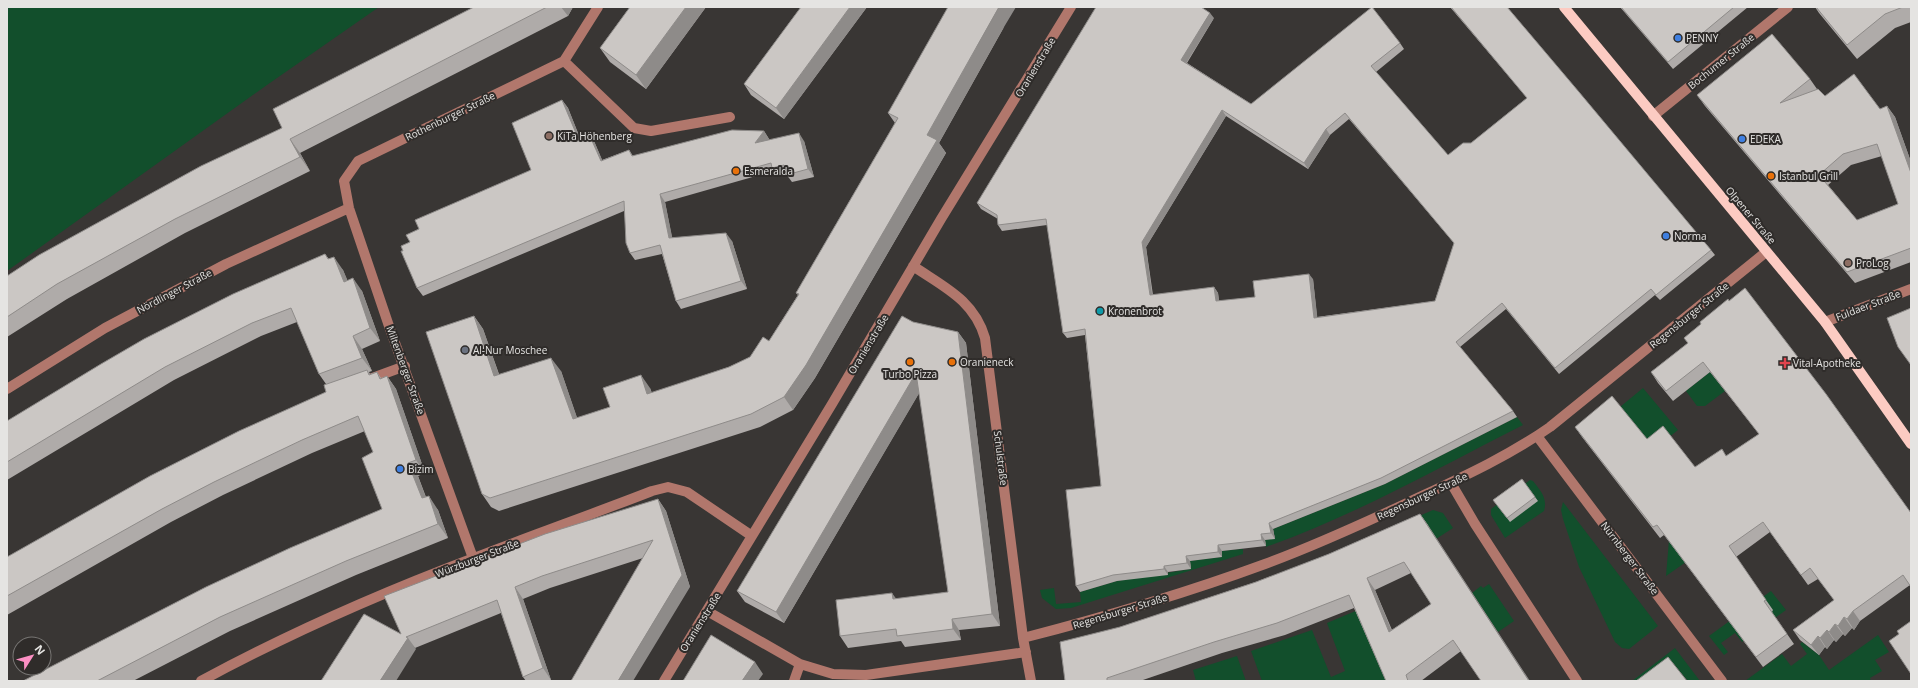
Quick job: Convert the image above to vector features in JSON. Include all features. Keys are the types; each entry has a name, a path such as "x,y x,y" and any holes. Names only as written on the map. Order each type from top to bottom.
{"main road":[{"name":"Olpener Straße","path":"1564,7 1825,322 1911,444"}],"street":[{"path":"598,7 564,61 634,128 651,132 730,117"},
{"name":"Oranienstraße","path":"664,681 913,266 1071,7"},
{"name":"Bochumer Straße","path":"1653,116 1788,7"},
{"name":"Rothenburger Straße","path":"344,181 358,161 564,61"},
{"name":"Miltenberger Straße","path":"344,181 349,208 390,329 405,366 473,558"},
{"name":"Nördlinger Straße","path":"7,389 105,328 226,264 349,208"},
{"name":"Regensburger Straße","path":"1023,638 1137,606 1265,564 1355,527 1451,483 1492,462 1537,436 1632,362 1766,252"},
{"name":"Schulstraße","path":"913,266 962,300 974,313 983,331 1023,638 1031,681"},
{"name":"Fuldaer Straße","path":"1825,322 1911,289"},
{"path":"360,383 405,366"},
{"name":"Nürnberger Straße","path":"1537,436 1722,681"},
{"path":"1451,483 1475,524 1577,681"},
{"name":"Würzburger Straße","path":"201,681 236,662 354,607 473,558 652,491 668,487 687,492 752,536"},
{"path":"707,611 800,664 833,674 866,676 1026,652"},
{"path":"794,681 800,664"}],"green space":[{"path":"8,7 379,7 267,85 7,271"},
{"path":"1710,372 1725,391 1705,406 1697,406 1686,391"},
{"path":"1643,388 1678,430 1649,453 1620,407"},
{"path":"1517,417 1523,425 1364,506 1266,547 1265,540 1275,538 1273,529 1385,484"},
{"path":"1530,480 1533,481 1543,494 1545,502 1544,511 1505,538 1491,515 1491,509"},
{"path":"1563,502 1658,626 1629,649 1622,648 1615,642 1579,567 1563,519 1561,510"},
{"path":"1433,510 1443,513 1453,528 1436,539 1387,530"},
{"path":"1669,540 1706,548 1666,576"},
{"path":"1243,549 1243,554 1071,608 1056,609 1042,598 1040,590 1054,588 1056,604 1081,602 1080,592 1117,581 1191,569 1190,561 1222,557 1222,551"},
{"path":"1489,584 1514,621 1498,632 1472,593 1481,586 1483,588"},
{"path":"1771,591 1786,610 1742,642 1735,633 1721,643 1728,652 1724,655 1709,636"},
{"path":"1358,610 1389,681 1262,681 1251,651 1312,630 1331,677 1345,671 1327,623"},
{"path":"1878,635 1889,652 1875,660 1882,671 1870,678 1871,681 1745,681 1782,654 1791,666 1807,654 1800,644 1802,642 1819,655 1829,670"},
{"path":"1675,648 1700,681 1688,681 1673,663 1649,681 1632,681"},
{"path":"1237,656 1246,681 1196,681 1193,670"}],"building":[{"path":"474,7 547,7 290,139 300,157 175,219 57,284 7,317 7,276 39,255 201,166 282,128 273,109"},
{"path":"630,7 686,7 636,75 600,48"},
{"path":"801,7 850,7 776,108 744,84"},
{"path":"948,7 999,7 927,135 937,140 806,365 784,397 751,414 490,498 482,494 426,332 474,316 494,376 551,358 573,419 610,407 603,388 641,375 647,394 729,367 750,357 763,337 769,341 799,294 796,293 898,118 888,113"},
{"name":"Kronenbrot","path":"1096,7 1201,7 1210,13 1181,60 1251,104 1372,7 1400,43 1371,66 1448,155 1463,143 1471,143 1527,98 1451,7 1507,7 1711,250 1656,295 1651,289 1555,368 1502,303 1456,342 1513,411 1381,478 1269,523 1271,533 1261,534 1262,540 1218,545 1218,552 1186,556 1187,563 1164,566 1164,569 1113,575 1076,586 1066,490 1101,486 1085,329 1063,333 1046,219 998,225 997,215 977,203","holes":["1222,110 1304,163 1326,129 1345,113 1454,243 1435,301 1314,318 1309,274 1253,281 1255,297 1216,301 1214,287 1150,295 1142,242"]},
{"name":"PENNY","path":"1621,7 1734,7 1668,62"},
{"path":"1816,7 1903,7 1885,14 1847,45"},
{"path":"1772,34 1810,79 1780,103 1818,89 1825,96 1854,74 1880,109 1887,106 1911,173 1911,248 1847,272 1697,95","holes":["1877,144 1898,204 1857,220 1819,175 1843,154"]},
{"path":"562,100 578,138 589,134 601,161 629,150 632,156 732,130 764,131 755,143 799,133 808,169 786,175 784,165 772,168 771,163 660,194 669,238 726,233 741,281 676,301 660,245 630,253 626,243 624,201 417,288 401,251 403,251 401,246 410,242 406,235 419,229 415,220 531,170 512,123"},
{"path":"325,254 328,259 334,257 344,282 353,278 370,328 353,336 362,358 319,374 291,308 252,323 165,367 7,462 7,421 144,339 233,294"},
{"path":"1745,288 1826,394 1911,513 1911,587 1903,575 1853,611 1847,619 1844,617 1838,626 1835,624 1829,632 1827,630 1820,638 1818,636 1811,645 1793,630 1834,600 1810,568 1801,575 1763,522 1729,546 1787,634 1756,657 1657,525 1653,527 1575,427 1612,396 1647,439 1663,426 1695,467 1722,449 1726,456 1759,434 1703,362 1666,391 1651,372 1688,343 1684,338 1701,324 1700,322 1728,299 1729,301"},
{"path":"1911,308 1911,365 1898,347 1887,318"},
{"path":"902,316 913,322 958,332 992,614 952,619 953,629 897,636 896,629 840,636 836,600 892,593 893,599 948,592 916,373 776,612 737,591"},
{"path":"367,370 369,375 377,372 380,379 387,376 416,460 408,463 422,498 429,496 438,524 346,561 220,617 97,681 23,681 33,676 52,676 52,666 206,587 290,548 382,509 362,458 373,452 358,416 302,440 214,482 162,509 7,596 7,557 150,476 239,431 326,392 324,385"},
{"path":"1522,479 1535,497 1507,518 1493,500"},
{"path":"658,499 682,575 618,681 571,681 653,540 542,576 515,587 543,668 523,677 497,600 406,637 408,638 380,681 321,681 364,614 401,634 384,596 545,534"},
{"path":"1420,514 1529,681 1481,681 1453,640 1406,675 1408,681 1386,681 1349,595 1277,623 1214,642 1107,678 1107,681 1065,681 1060,642 1120,627 1256,582 1329,554","holes":["1404,562 1431,604 1389,632 1367,578"]},
{"path":"1911,621 1911,674 1889,641 1899,634 1897,631"},
{"path":"711,635 755,662 742,681 683,681"},
{"path":"1668,657 1687,681 1636,681"}],"place":[{"name":"PENNY","path":"1678,38"},
{"name":"KiTa Höhenberg","path":"549,136"},
{"name":"EDEKA","path":"1742,139"},
{"name":"Esmeralda","path":"736,171"},
{"name":"Istanbul Grill","path":"1771,176"},
{"name":"Norma","path":"1666,236"},
{"name":"ProLog","path":"1848,263"},
{"name":"Kronenbrot","path":"1100,311"},
{"name":"Al-Nur Moschee","path":"465,350"},
{"name":"Turbo Pizza","path":"910,362"},
{"name":"Oranieneck","path":"952,362"},
{"name":"Vital-Apotheke","path":"1785,363"},
{"name":"Bizim","path":"400,469"}]}
